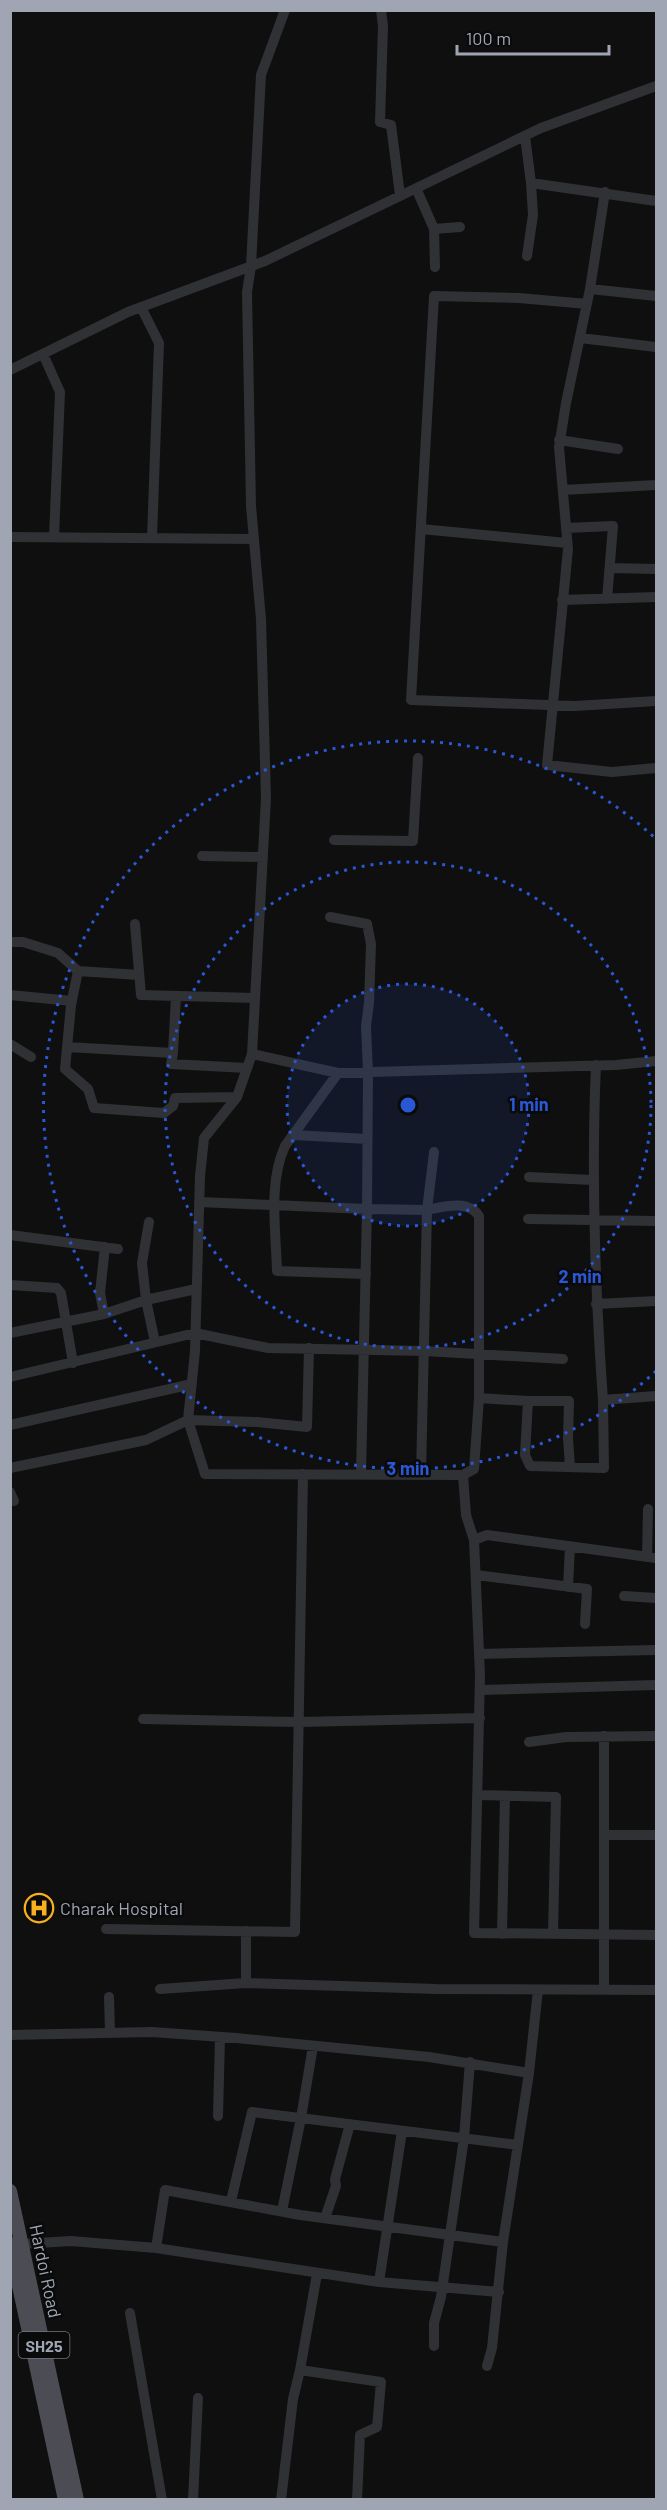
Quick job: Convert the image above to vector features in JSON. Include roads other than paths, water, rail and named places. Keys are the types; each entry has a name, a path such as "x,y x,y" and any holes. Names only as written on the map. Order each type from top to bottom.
{"main road":[{"name":"Hardoi Road","path":"10,2191 16,2244 64,2499"},
{"name":"Hardoi Road","path":"16,2244 77,2499"}],"street":[{"path":"199,1202 427,1210 450,1206 468,1207 476,1211 479,1216 480,1238 479,1398 474,1469 463,1475 205,1474 188,1420 195,1333 199,1202 204,1138 237,1097 252,1054 266,786 261,619 254,539 247,292 251,266 261,75 285,10"},
{"path":"381,10 383,26 380,122 391,124 400,195"},
{"path":"10,370 141,307 265,261 525,136 657,86"},
{"path":"525,136 533,215 527,256"},
{"path":"531,183 657,201"},
{"path":"416,188 434,229 435,267"},
{"path":"605,192 590,289 559,440 567,543 547,765 612,771 657,768"},
{"path":"434,229 460,227"},
{"path":"590,289 657,296"},
{"path":"587,304 519,298 434,296 411,700 575,706 657,701"},
{"path":"141,307 159,343 152,538"},
{"path":"580,338 657,347"},
{"path":"43,354 60,392 54,537"},
{"path":"559,440 618,449"},
{"path":"562,490 657,485"},
{"path":"566,528 613,526 607,599"},
{"path":"421,529 567,543"},
{"path":"12,537 254,539"},
{"path":"610,568 657,569"},
{"path":"562,600 657,597"},
{"path":"334,840 413,841 418,758"},
{"path":"202,856 262,857"},
{"path":"330,917 367,924 371,944 366,1026 367,1209 362,1474"},
{"path":"135,924 141,995 255,998"},
{"path":"10,942 23,942 58,953 78,971 139,975"},
{"path":"78,971 72,1001 65,1069 88,1089 94,1108 164,1113 172,1106 175,1098 237,1097"},
{"path":"10,995 72,1001"},
{"path":"176,996 171,1064 247,1068"},
{"path":"10,1044 31,1057"},
{"path":"67,1047 173,1053"},
{"path":"252,1054 338,1073 596,1065 657,1060"},
{"path":"528,1401 525,1455 530,1466 604,1468 603,1400 593,1220 596,1065"},
{"path":"338,1073 279,1159 275,1205 278,1271 366,1274"},
{"path":"294,1135 367,1139"},
{"path":"421,1474 427,1210 434,1152"},
{"path":"529,1177 593,1180"},
{"path":"528,1219 657,1221"},
{"path":"149,1222 142,1263 146,1300 155,1342"},
{"path":"10,1235 118,1249"},
{"path":"104,1314 100,1293 105,1247"},
{"path":"10,1285 57,1288 61,1293 73,1363"},
{"path":"10,1334 104,1314 146,1300 196,1289"},
{"path":"596,1304 657,1301"},
{"path":"10,1377 195,1333 268,1348 425,1351 563,1359"},
{"path":"10,1468 146,1440 188,1420 257,1422 307,1427 309,1348"},
{"path":"10,1425 192,1384"},
{"path":"603,1400 657,1396"},
{"path":"479,1398 569,1401 570,1467"},
{"path":"106,1929 295,1932 303,1474"},
{"path":"463,1475 466,1515 474,1540 480,1654 479,1795 474,1934 657,1935"},
{"path":"474,1540 487,1535 652,1557 648,1509"},
{"path":"568,1587 570,1546"},
{"path":"476,1575 587,1589 585,1624"},
{"path":"624,1596 657,1598"},
{"path":"480,1654 657,1650"},
{"path":"480,1690 657,1685"},
{"path":"143,1719 299,1722 480,1718"},
{"path":"604,1736 604,1990"},
{"path":"529,1742 566,1737 657,1736"},
{"path":"479,1795 556,1797 553,1934"},
{"path":"502,1934 506,1796"},
{"path":"604,1835 657,1835"},
{"path":"246,1931 246,1983"},
{"path":"160,1989 246,1983 538,1990 657,1990"},
{"path":"487,2366 492,2348 503,2242 530,2073 538,1990"},
{"path":"109,1997 110,2032"},
{"path":"10,2034 152,2032 220,2037 470,2062 530,2073"},
{"path":"218,2116 220,2037"},
{"path":"282,2211 313,2046"},
{"path":"434,2346 434,2323 464,2138 470,2062"},
{"path":"231,2201 252,2112 518,2145"},
{"path":"325,2218 336,2186 335,2179 350,2124"},
{"path":"379,2282 402,2131"},
{"path":"156,2248 165,2190 325,2218 503,2242"},
{"path":"16,2244 71,2241 156,2248 379,2282 499,2292"},
{"path":"281,2499 293,2399 317,2274"},
{"path":"130,2313 162,2499"},
{"path":"300,2370 381,2382 378,2427 360,2435 357,2499"},
{"path":"193,2499 198,2398"}],"place":[{"name":"Charak Hospital","path":"39,1908"}]}
